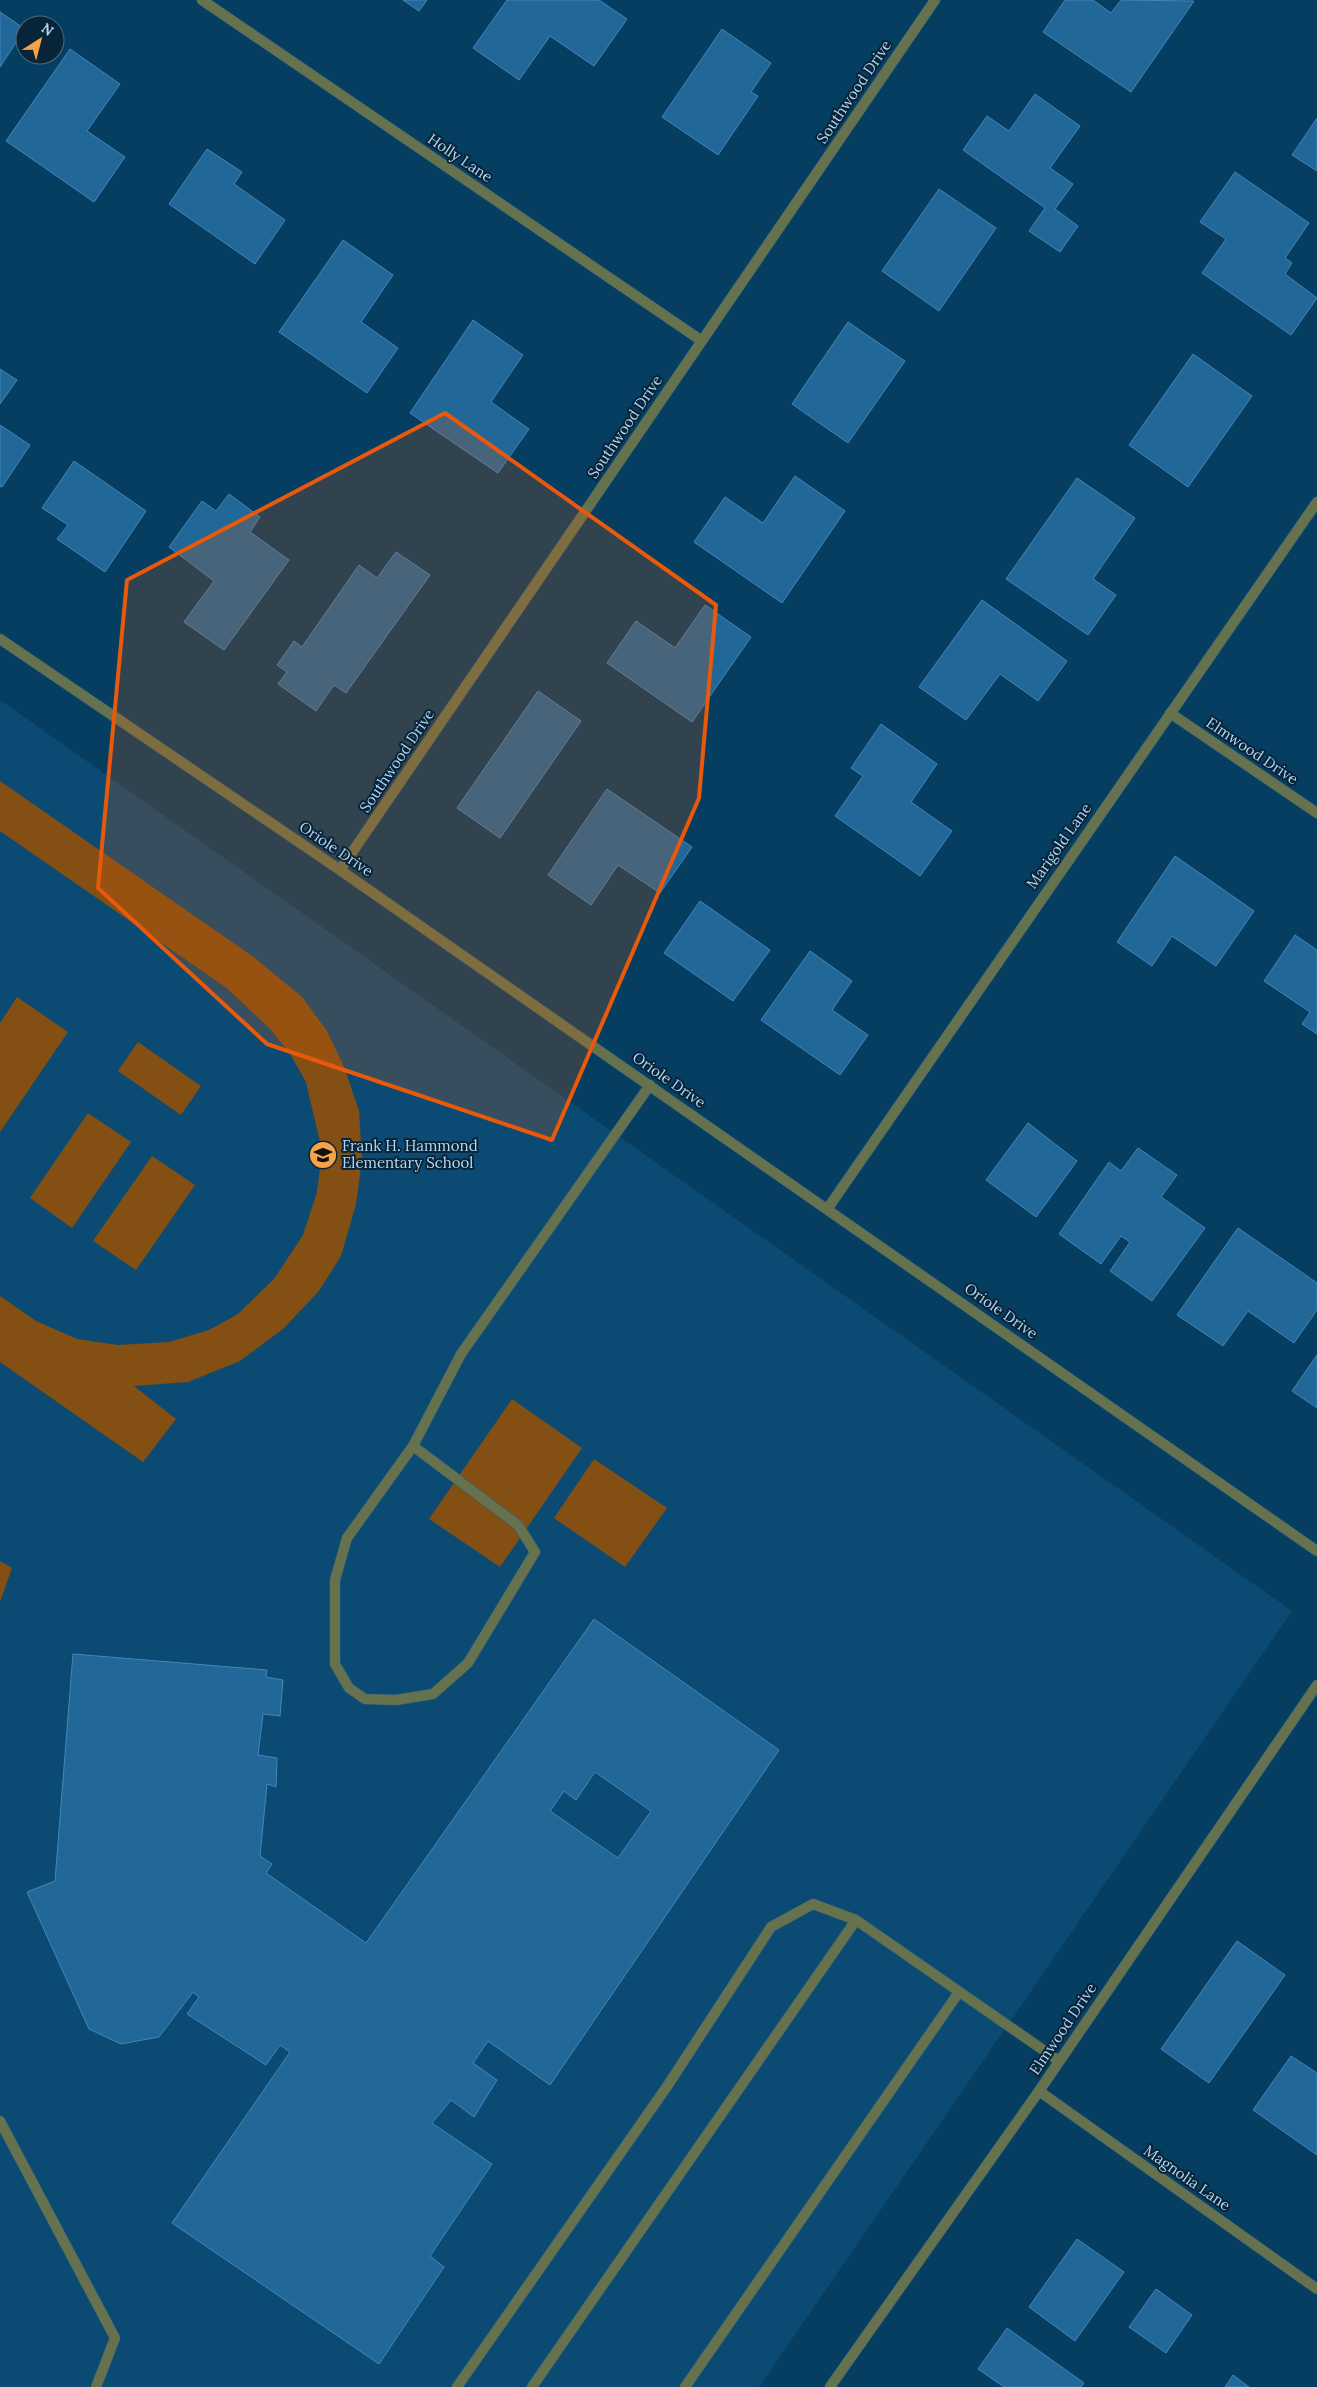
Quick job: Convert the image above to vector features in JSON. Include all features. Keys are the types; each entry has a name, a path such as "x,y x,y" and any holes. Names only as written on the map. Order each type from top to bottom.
{"street":[{"name":"Holly Lane","path":"202,0 702,341"},
{"name":"Southwood Drive","path":"340,870 935,0"},
{"name":"Marigold Lane","path":"828,1208 1317,502"},
{"name":"Oriole Drive","path":"0,639 340,870 828,1208 1317,1551"},
{"name":"Elmwood Drive","path":"1170,712 1317,814"},
{"path":"413,1446 518,1525 535,1552 468,1663 433,1694 396,1700 365,1699 349,1688 335,1664 335,1580 347,1538 413,1446 461,1354 650,1085"},
{"name":"Elmwood Drive","path":"830,2387 1039,2091 1317,1685"},
{"path":"457,2387 668,2085 771,1927 813,1904 856,1920 1059,2060"},
{"path":"532,2387 856,1920"},
{"path":"685,2387 959,1992"},
{"name":"Magnolia Lane","path":"1039,2091 1317,2289"},
{"path":"0,2122 115,2338 96,2387"}],"highlighted area":[{"path":"445,413 716,605 699,798 552,1140 267,1044 98,888 127,580"}],"shaded area":[{"name":"Frank H. Hammond Elementary School","path":"0,700 1292,1611 759,2387 0,2387"},
{"path":"0,781 255,958 302,997 327,1031 345,1069 359,1111 362,1160 356,1204 341,1256 319,1291 283,1329 240,1361 188,1382 134,1386 176,1419 143,1462 0,1362 0,1296 36,1321 77,1339 118,1345 169,1342 209,1330 238,1314 274,1279 303,1235 317,1192 322,1151 306,1082 289,1052 270,1029 228,989 0,831"},
{"path":"17,997 68,1032 0,1132 0,1023"},
{"path":"138,1042 201,1086 181,1115 118,1071"},
{"path":"88,1113 131,1142 72,1228 30,1198"},
{"path":"152,1156 195,1185 136,1270 93,1241"},
{"path":"512,1399 582,1448 500,1567 429,1519"},
{"path":"594,1459 667,1508 625,1567 554,1518"},
{"path":"0,1561 12,1568 0,1602"}],"building":[{"path":"403,0 427,0 419,11"},
{"path":"507,0 599,0 627,19 594,66 550,36 519,80 473,48"},
{"path":"1065,0 1093,0 1111,13 1121,0 1194,1 1131,92 1043,32"},
{"path":"0,12 15,22 15,44 0,67"},
{"path":"722,29 771,63 751,92 758,96 718,155 662,117"},
{"path":"70,49 120,84 87,131 125,157 94,202 6,141 59,65 65,65 65,56"},
{"path":"1035,94 1080,126 1050,168 1073,184 1055,209 1078,226 1060,252 1029,231 1045,208 963,150 987,116 1009,131"},
{"path":"1317,118 1317,171 1292,155"},
{"path":"207,149 242,172 234,184 285,220 255,264 169,204"},
{"path":"1235,172 1309,223 1285,258 1292,263 1285,274 1317,298 1291,335 1202,273 1226,239 1200,222"},
{"path":"939,189 996,228 939,311 882,271"},
{"path":"343,240 393,275 361,322 398,348 367,393 279,332"},
{"path":"473,320 523,355 491,402 529,429 498,473 410,413"},
{"path":"848,322 905,361 848,443 792,404"},
{"path":"1193,354 1252,396 1188,487 1129,445"},
{"path":"0,369 17,380 0,404"},
{"path":"0,425 30,445 2,487 0,486"},
{"path":"74,461 146,511 105,572 57,539 68,525 42,508"},
{"path":"795,476 845,511 782,603 694,542 725,497 763,523"},
{"path":"1077,478 1135,518 1093,579 1116,595 1088,635 1006,579"},
{"path":"229,494 260,517 250,532 289,560 224,650 184,622 214,581 169,547 202,501 216,511"},
{"path":"396,552 430,575 346,693 334,685 316,711 278,684 287,672 277,665 294,641 302,647 359,565 377,578"},
{"path":"982,600 1067,661 1038,701 1000,674 966,720 919,687"},
{"path":"705,605 751,637 692,722 607,663 636,621 675,648"},
{"path":"538,691 581,721 500,838 457,808"},
{"path":"881,724 937,764 911,802 952,831 920,876 835,816 863,776 851,768"},
{"path":"607,789 692,847 660,893 618,865 591,905 548,875"},
{"path":"1175,856 1254,911 1216,966 1172,936 1152,966 1117,942"},
{"path":"700,901 770,950 733,1001 664,953"},
{"path":"1295,935 1317,950 1317,1034 1302,1024 1310,1012 1264,981"},
{"path":"810,951 852,981 832,1010 868,1035 840,1075 761,1020"},
{"path":"1028,1123 1077,1161 1036,1217 986,1180"},
{"path":"1138,1148 1177,1175 1161,1197 1205,1228 1152,1301 1110,1271 1130,1242 1121,1236 1101,1264 1059,1234 1109,1162 1121,1171"},
{"path":"1238,1228 1317,1283 1317,1310 1294,1343 1248,1311 1223,1346 1177,1315"},
{"path":"1317,1355 1317,1408 1292,1391"},
{"path":"594,1619 779,1750 550,2085 488,2041 473,2063 497,2080 474,2117 451,2100 432,2123 492,2164 430,2256 444,2267 379,2364 172,2223 290,2052 280,2045 266,2065 187,2014 199,1997 193,1992 159,2037 121,2044 89,2029 27,1892 55,1881 73,1654 267,1670 266,1677 283,1680 280,1716 263,1714 258,1755 277,1758 276,1787 267,1784 260,1856 272,1864 266,1873 366,1943","holes":["595,1772 651,1811 618,1858 550,1811 564,1791 576,1800"]},
{"path":"1237,1941 1285,1975 1209,2083 1161,2049"},
{"path":"1291,2056 1317,2073 1317,2155 1253,2110"},
{"path":"1077,2239 1124,2272 1075,2341 1029,2307"},
{"path":"1156,2289 1192,2315 1166,2353 1129,2327"},
{"path":"1007,2328 1084,2383 1081,2387 1004,2387 978,2369"},
{"path":"1233,2375 1249,2387 1225,2387"}],"place":[{"name":"Frank H. Hammond Elementary School","path":"323,1155"}]}
